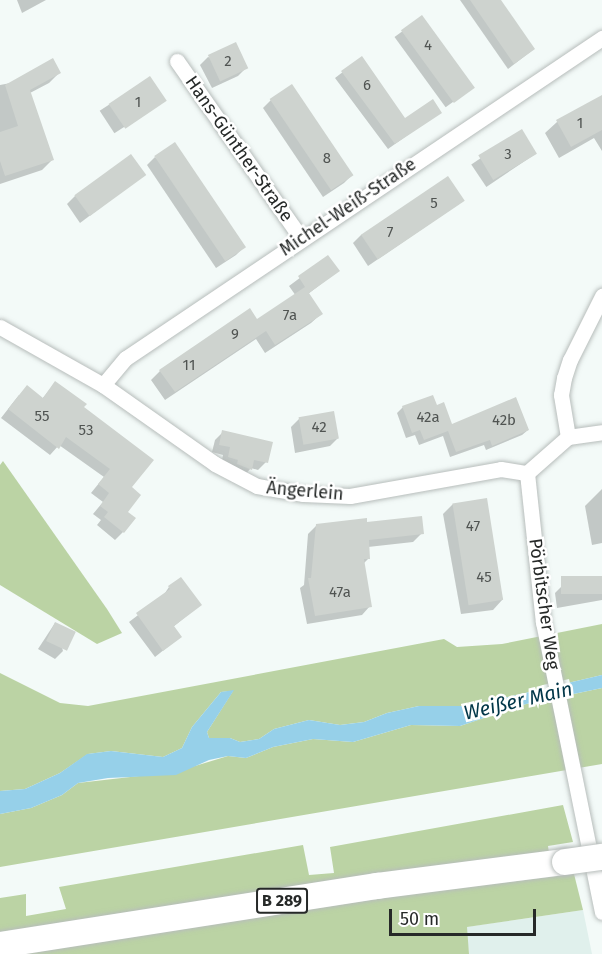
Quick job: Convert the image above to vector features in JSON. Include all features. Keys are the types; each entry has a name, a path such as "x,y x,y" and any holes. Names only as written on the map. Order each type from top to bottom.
{"highway":[{"name":"B 289","path":"0,945 377,886 602,857"}],"street":[{"name":"Michel-Weiß-Straße","path":"103,385 126,357 602,38"},
{"name":"Hans-Günther-Straße","path":"177,61 301,238"},
{"path":"568,437 561,395 564,378 570,360 602,297"},
{"name":"Ängerlein","path":"0,327 103,385 214,464 257,486 303,494 350,496 501,469 527,473"},
{"path":"527,473 568,437 602,432"},
{"name":"Pörbitscher Weg","path":"527,473 543,622 602,912"}],"shaded area":[{"path":"583,910 592,954 469,954 466,927"}],"green space":[{"path":"3,461 122,633 97,644 0,585 0,465"},
{"path":"602,624 602,675 470,706 419,706 387,713 364,722 340,725 309,720 274,729 259,739 240,742 230,738 209,738 207,732 233,691 221,692 192,727 182,748 163,757 111,751 88,754 60,773 25,789 0,791 0,673 60,703 88,706 444,639 457,647 502,644"},
{"path":"602,688 602,764 0,867 0,814 31,808 62,795 78,783 139,776 195,766 228,756 246,758 273,747 313,739 353,742 411,725 460,726 526,704"},
{"path":"563,805 573,842 548,846 549,853 0,933 0,898 26,894 26,916 66,909 59,887 303,845 309,875 334,873 330,847"},
{"path":"574,874 583,910 467,927 469,954 22,954 415,893"}],"water":[{"name":"Weißer Main","path":"602,675 602,688 526,704 460,726 411,725 353,742 313,739 273,747 246,758 228,756 209,760 176,775 108,778 78,783 62,795 31,808 0,814 0,791 25,789 60,773 87,754 111,751 163,757 182,748 192,727 221,692 234,690 207,732 209,738 230,738 240,742 259,739 274,729 309,720 340,725 364,722 387,713 419,706 470,706"}],"pier":[{"path":"569,679 573,697 546,703 542,685"}],"building":[{"path":"470,0 501,0 535,49 514,64"},
{"path":"422,15 475,88 454,103 401,30"},
{"path":"236,42 248,68 220,81 208,55"},
{"path":"362,56 405,118 433,99 442,113 395,144 341,71"},
{"path":"53,58 61,73 30,90 54,160 5,176 0,161 0,132 18,126 5,85"},
{"path":"150,76 167,101 125,129 109,104"},
{"path":"292,84 354,175 331,190 270,99"},
{"path":"602,95 602,130 571,147 556,120"},
{"path":"522,129 537,154 493,180 478,155"},
{"path":"175,142 246,247 225,261 154,156"},
{"path":"131,154 146,175 90,216 74,195"},
{"path":"448,176 465,201 378,260 361,235"},
{"path":"328,255 340,271 309,293 323,314 275,345 266,331 175,392 159,370 250,308 257,319 305,287 298,276"},
{"path":"55,381 87,404 84,407 154,460 132,487 141,495 128,512 136,518 124,533 104,517 108,512 100,506 109,493 98,484 110,469 66,437 59,449 8,409 27,385 43,398"},
{"path":"433,395 437,405 444,402 452,424 516,397 529,430 492,446 490,440 456,452 448,431 424,440 420,430 412,433 402,406"},
{"path":"334,411 339,439 303,445 299,417"},
{"path":"222,430 273,442 268,463 254,460 252,470 237,464 238,460 228,457 230,447 219,445"},
{"path":"487,498 503,600 469,605 452,503"},
{"path":"422,516 424,534 369,540 370,559 364,559 372,607 315,616 308,578 311,578 316,524 367,518 367,522"},
{"path":"561,576 602,576 602,594 561,594"},
{"path":"181,577 202,605 174,626 182,637 163,651 136,613 170,589 168,586"},
{"path":"55,622 76,632 67,651 46,641"}]}
